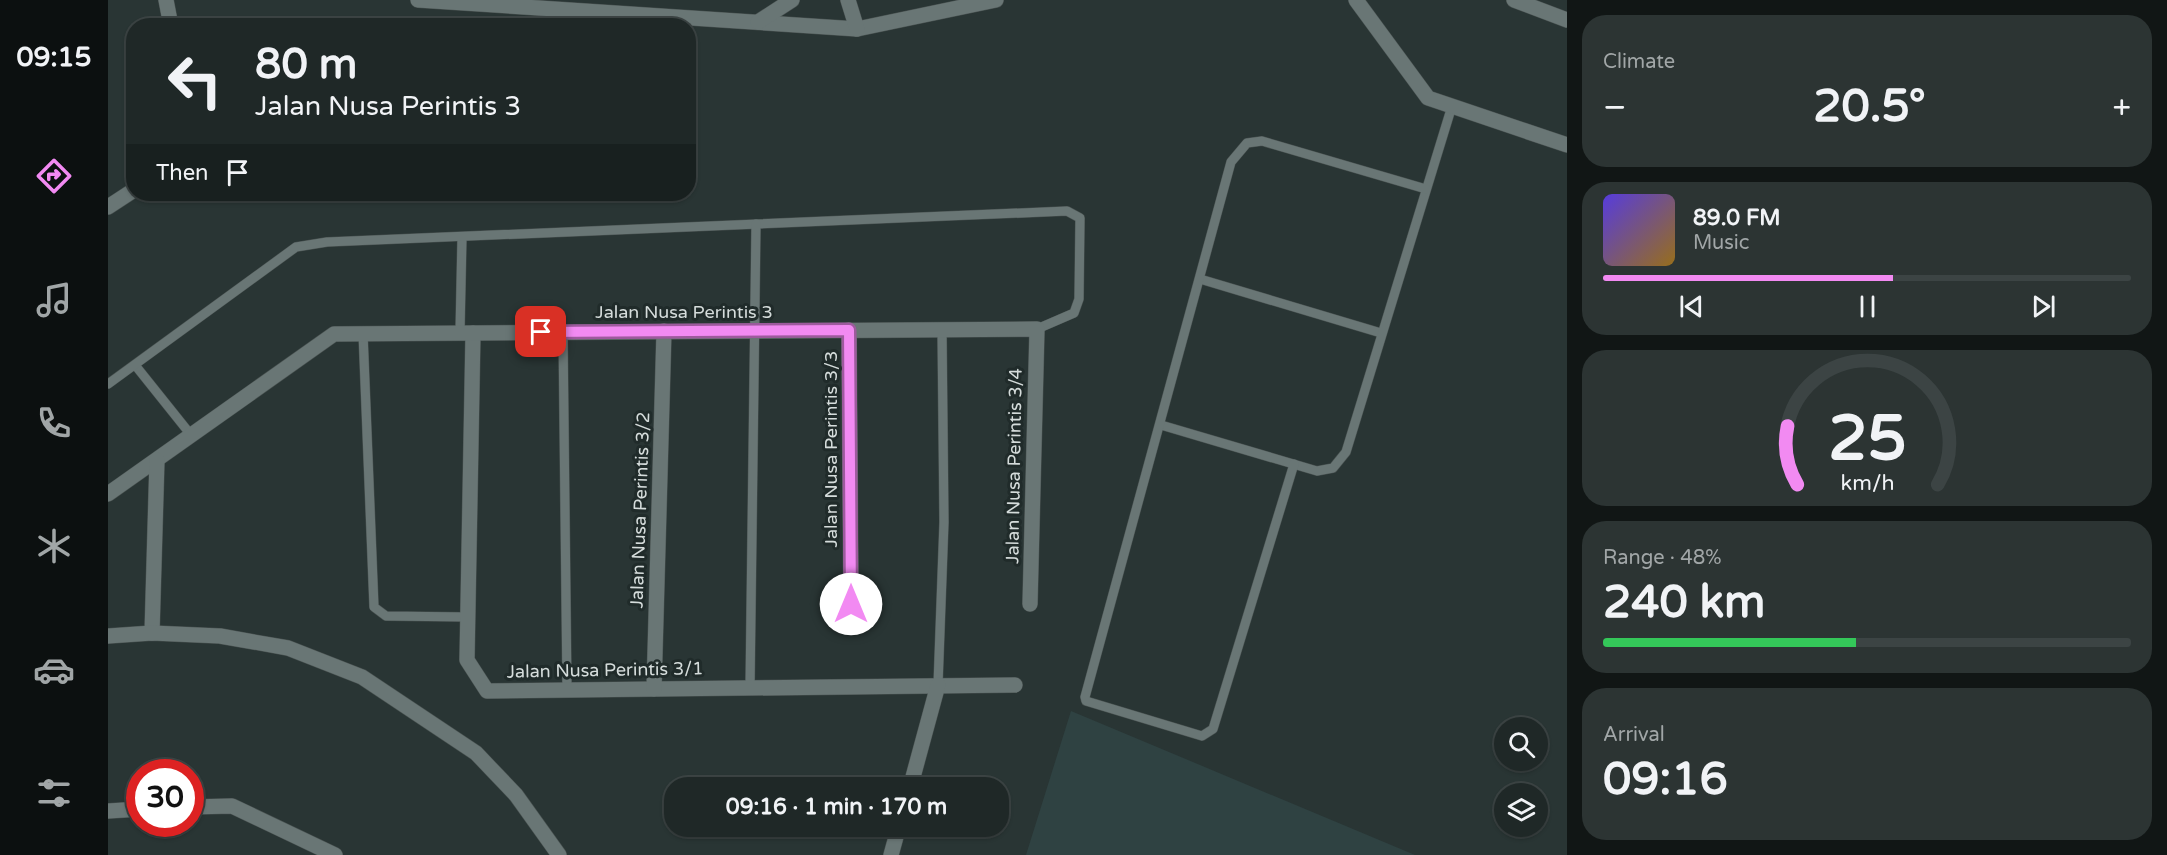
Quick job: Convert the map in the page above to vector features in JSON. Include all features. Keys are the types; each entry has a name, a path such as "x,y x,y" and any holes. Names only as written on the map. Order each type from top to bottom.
{"street":[{"path":"166,0 169,18"},
{"path":"418,0 857,29 996,0"},
{"path":"758,22 792,0"},
{"path":"848,0 857,29"},
{"path":"1356,0 1428,98 1567,145"},
{"path":"1514,0 1567,20"},
{"path":"108,207 126,195"},
{"name":"Jalan Nusa Perintis 3","path":"108,494 334,334 1037,329"},
{"name":"Jalan Nusa Perintis 3/4","path":"1030,604 1037,329"},
{"name":"Jalan Nusa Perintis 3/3","path":"849,330 851,604"},
{"name":"Jalan Nusa Perintis 3/1","path":"466,332 467,660 487,691 1015,685"},
{"name":"Jalan Nusa Perintis 3/2","path":"654,689 664,332"},
{"path":"152,633 157,460"},
{"path":"108,636 152,633 220,636 288,648 362,677 477,753 516,795 559,855"},
{"path":"913,777 938,685"},
{"path":"204,807 232,806 335,855"},
{"path":"108,811 126,810"},
{"path":"891,855 896,837"}],"lane":[{"path":"1161,425 1317,471 1333,468 1346,452 1452,106"},
{"path":"1294,464 1213,729 1202,736 1091,704 1085,697 1231,162 1247,143 1262,141 1426,189"},
{"path":"108,384 296,247 327,242 1067,211 1080,218 1082,231 1079,299 1074,313 1037,329"},
{"path":"750,688 756,224"},
{"path":"462,237 466,332"},
{"path":"1200,279 1381,333"},
{"path":"938,685 944,522 942,330"},
{"path":"563,332 567,690"},
{"path":"363,333 374,607 386,616 468,617"},
{"path":"135,365 191,435"}],"shaded area":[{"path":"1071,711 1415,855 1026,855"}],"route":[{"path":"541,332 849,330 851,604"}]}
